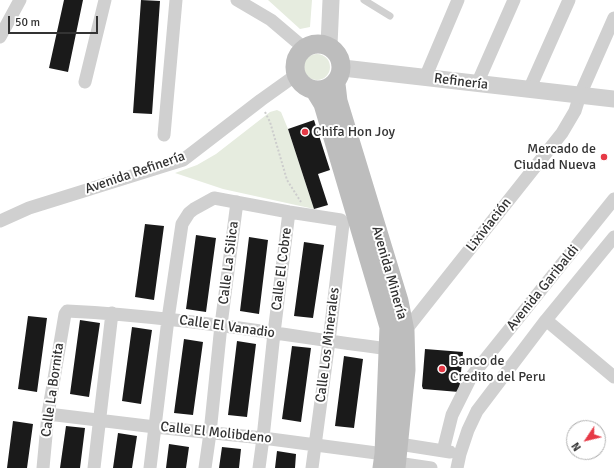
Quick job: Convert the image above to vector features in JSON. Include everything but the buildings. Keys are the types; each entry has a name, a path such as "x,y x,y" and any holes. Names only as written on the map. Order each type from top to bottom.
{"main road":[{"path":"316,43 329,45 339,55 339,76 323,91 315,91 303,86 296,75 295,63 304,48 316,43"},
{"name":"Avenida Minería","path":"339,76 338,101 399,301 405,331 406,370 392,459"},
{"name":"Avenida Minería","path":"315,91 323,104 389,327 392,459"}],"street":[{"path":"2,33 20,0"},
{"path":"85,82 105,0"},
{"path":"164,135 176,0"},
{"path":"237,0 271,20 304,48"},
{"path":"329,45 331,0"},
{"path":"425,78 458,0"},
{"path":"477,84 514,0"},
{"path":"530,90 569,0"},
{"name":"Lixiviación","path":"389,349 405,331 562,133 575,111 580,95 614,18"},
{"name":"Avenida Refinería","path":"0,221 29,208 183,160 296,75"},
{"name":"Refinería","path":"339,76 425,78 580,95"},
{"path":"580,95 614,100"},
{"path":"150,468 168,319 182,224 189,213 214,198 304,215"},
{"name":"Avenida Garibaldi","path":"443,451 452,415 471,377 614,199"},
{"name":"Calle La Silica","path":"205,468 237,202"},
{"path":"0,212 29,208"},
{"name":"Calle El Cobre","path":"259,468 289,212"},
{"name":"Calle Los Minerales","path":"304,215 341,220 343,224 312,468"},
{"name":"Avenida Garibaldi","path":"457,468 468,430 476,411 546,320 614,237"},
{"name":"Calle El Vanadio","path":"66,312 67,310 112,313 221,325 389,349"},
{"name":"Calle La Bornita","path":"43,468 48,414 64,314 66,312"},
{"path":"94,468 112,313"},
{"path":"546,320 614,377"},
{"name":"Calle El Molibdeno","path":"48,414 263,438 316,445 392,459"},
{"path":"392,459 443,451 460,454"},
{"path":"392,459 431,468"}],"lane":[{"path":"364,0 390,16"}],"path":[{"path":"259,102 270,122 287,180 301,201 304,215"}],"shaded area":[{"path":"268,0 312,0 310,27 300,29"},
{"path":"317,54 327,57 330,67 327,77 317,80 307,77 304,67 307,57"},
{"path":"277,110 281,112 288,129 314,209 223,189 175,173 197,165 216,154 270,112"}],"place":[{"name":"Chifa Hon Joy","path":"305,132"},
{"name":"Mercado de Ciudad Nueva","path":"604,157"},
{"name":"Banco de Credito del Peru","path":"442,369"}]}
